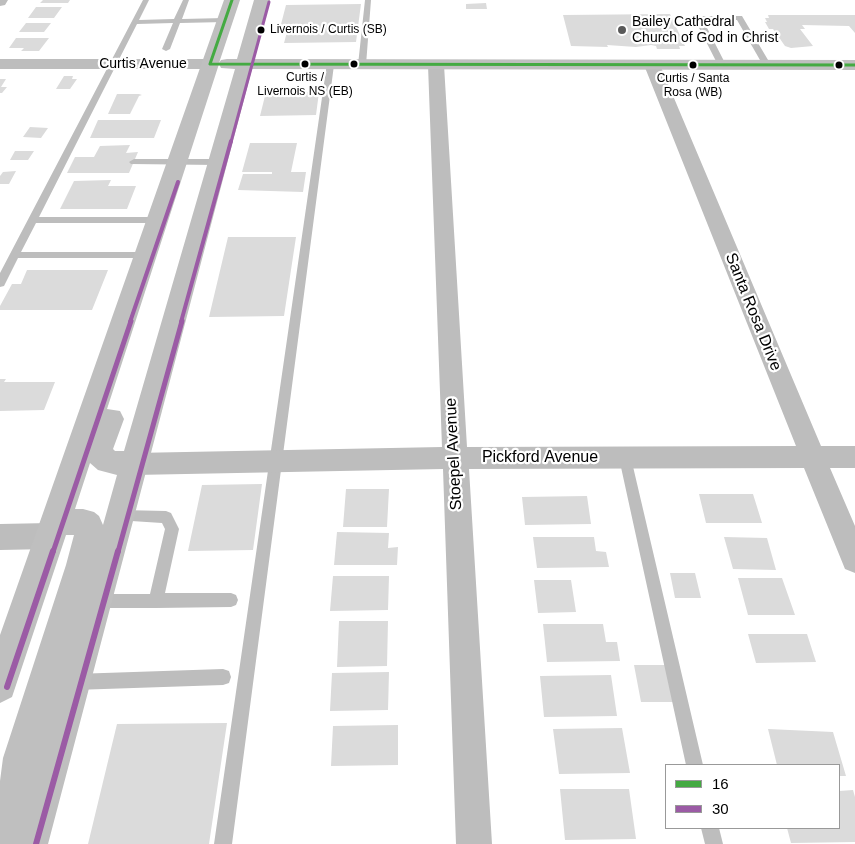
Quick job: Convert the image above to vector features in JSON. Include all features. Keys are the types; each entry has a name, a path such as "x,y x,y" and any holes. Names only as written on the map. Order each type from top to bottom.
{"street":[{"path":"0,685 232,0"},
{"path":"28,844 97,602 262,0"},
{"name":"Curtis Avenue","path":"0,64 855,65"},
{"name":"Stoepel Avenue","path":"436,64 474,844"},
{"name":"Santa Rosa Drive","path":"652,65 855,560"},
{"path":"134,464 108,462 98,453 162,256 161,210"},
{"name":"Pickford Avenue","path":"134,464 454,458 855,457"},
{"path":"0,536 53,529 83,522 88,526 90,532 82,565 22,758 11,844"}],"lane":[{"path":"0,283 146,0"},
{"path":"166,49 186,0"},
{"path":"362,65 368,0"},
{"path":"722,65 698,18 739,18 767,65"},
{"path":"134,22 225,20"},
{"path":"223,844 330,64"},
{"path":"134,162 217,162"},
{"path":"32,220 161,210"},
{"path":"14,255 146,255"},
{"path":"625,458 696,764"},
{"path":"120,516 166,517 172,529 156,600"},
{"path":"97,602 231,600"},
{"path":"74,682 223,677"},
{"path":"710,829 714,844"}],"building":[{"path":"43,0 70,0 68,3 40,3"},
{"path":"486,3 487,9 466,9 466,4"},
{"path":"361,4 356,42 284,43 287,32 279,32 286,5"},
{"path":"36,7 62,7 54,18 28,18"},
{"name":"Bailey Cathedral Church of God in Christ","path":"670,14 685,46 679,46 680,49 657,49 656,46 651,45 636,47 607,45 608,47 571,46 563,15"},
{"path":"768,15 855,15 855,33 849,26 802,25 805,29 800,29 813,46 791,48 785,46 773,29 769,29 765,22 767,22 765,18 769,18"},
{"path":"26,23 51,23 44,32 19,32"},
{"path":"16,38 49,38 39,51 21,51 24,48 9,48"},
{"path":"64,76 73,76 72,79 77,79 70,89 56,89"},
{"path":"0,79 6,79 1,87 7,87 2,93 0,93"},
{"path":"266,92 319,92 316,115 260,116"},
{"path":"117,94 142,95 139,96 130,114 108,114"},
{"path":"98,120 161,120 154,138 90,138"},
{"path":"30,127 48,128 41,138 23,137"},
{"path":"250,143 297,143 291,172 306,172 303,192 238,190 243,174 272,174 272,172 242,172"},
{"path":"130,145 126,153 138,152 129,173 67,173 75,157 94,157 100,146"},
{"path":"15,151 34,151 28,160 10,160"},
{"path":"16,171 9,184 0,184 0,176 3,172"},
{"path":"111,180 108,186 136,186 127,209 60,209 74,181"},
{"path":"228,237 296,237 284,316 209,317"},
{"path":"27,270 108,270 92,310 0,310 0,306 12,284 21,284"},
{"path":"0,379 6,379 4,382 55,382 44,410 0,411"},
{"path":"262,484 253,550 188,551 202,485"},
{"path":"346,489 389,489 387,527 343,527"},
{"path":"699,494 753,494 762,523 706,523"},
{"path":"587,496 591,524 525,525 522,497"},
{"path":"337,532 389,533 388,548 398,547 397,565 334,565"},
{"path":"533,537 594,537 596,551 606,552 609,567 537,568"},
{"path":"724,537 767,538 776,570 733,569"},
{"path":"670,573 695,573 701,598 675,598"},
{"path":"333,576 389,576 388,610 330,611"},
{"path":"738,578 782,578 795,615 748,615"},
{"path":"534,580 571,580 576,612 538,613"},
{"path":"339,621 388,621 387,666 337,667"},
{"path":"543,624 603,624 606,642 617,642 620,661 547,662"},
{"path":"748,634 807,634 816,662 756,663"},
{"path":"634,665 668,665 676,702 641,702"},
{"path":"389,672 388,710 330,711 332,673"},
{"path":"611,675 617,716 544,717 540,676"},
{"path":"227,723 209,844 88,844 117,724"},
{"path":"398,725 398,765 331,766 333,726"},
{"path":"622,728 630,773 559,774 553,729"},
{"path":"768,729 833,732 846,776 840,776 840,764 777,764"},
{"path":"560,789 629,789 636,839 565,840"},
{"path":"853,790 855,797 855,842 791,843 787,829 840,829 840,791"}],"transit line":[{"name":"16","path":"210,64 232,0"},
{"name":"30","path":"36,844 269,2"},
{"name":"16","path":"210,64 855,65"},
{"name":"30","path":"7,687 178,182"}],"place":[{"name":"Livernois / Curtis (SB)","path":"261,30"},
{"name":"Bailey Cathedral Church of God in Christ","path":"622,30"},
{"name":"Curtis / Livernois NS (EB)","path":"305,64"},
{"name":"Curtis / Santa Rosa (WB)","path":"693,65"}]}
